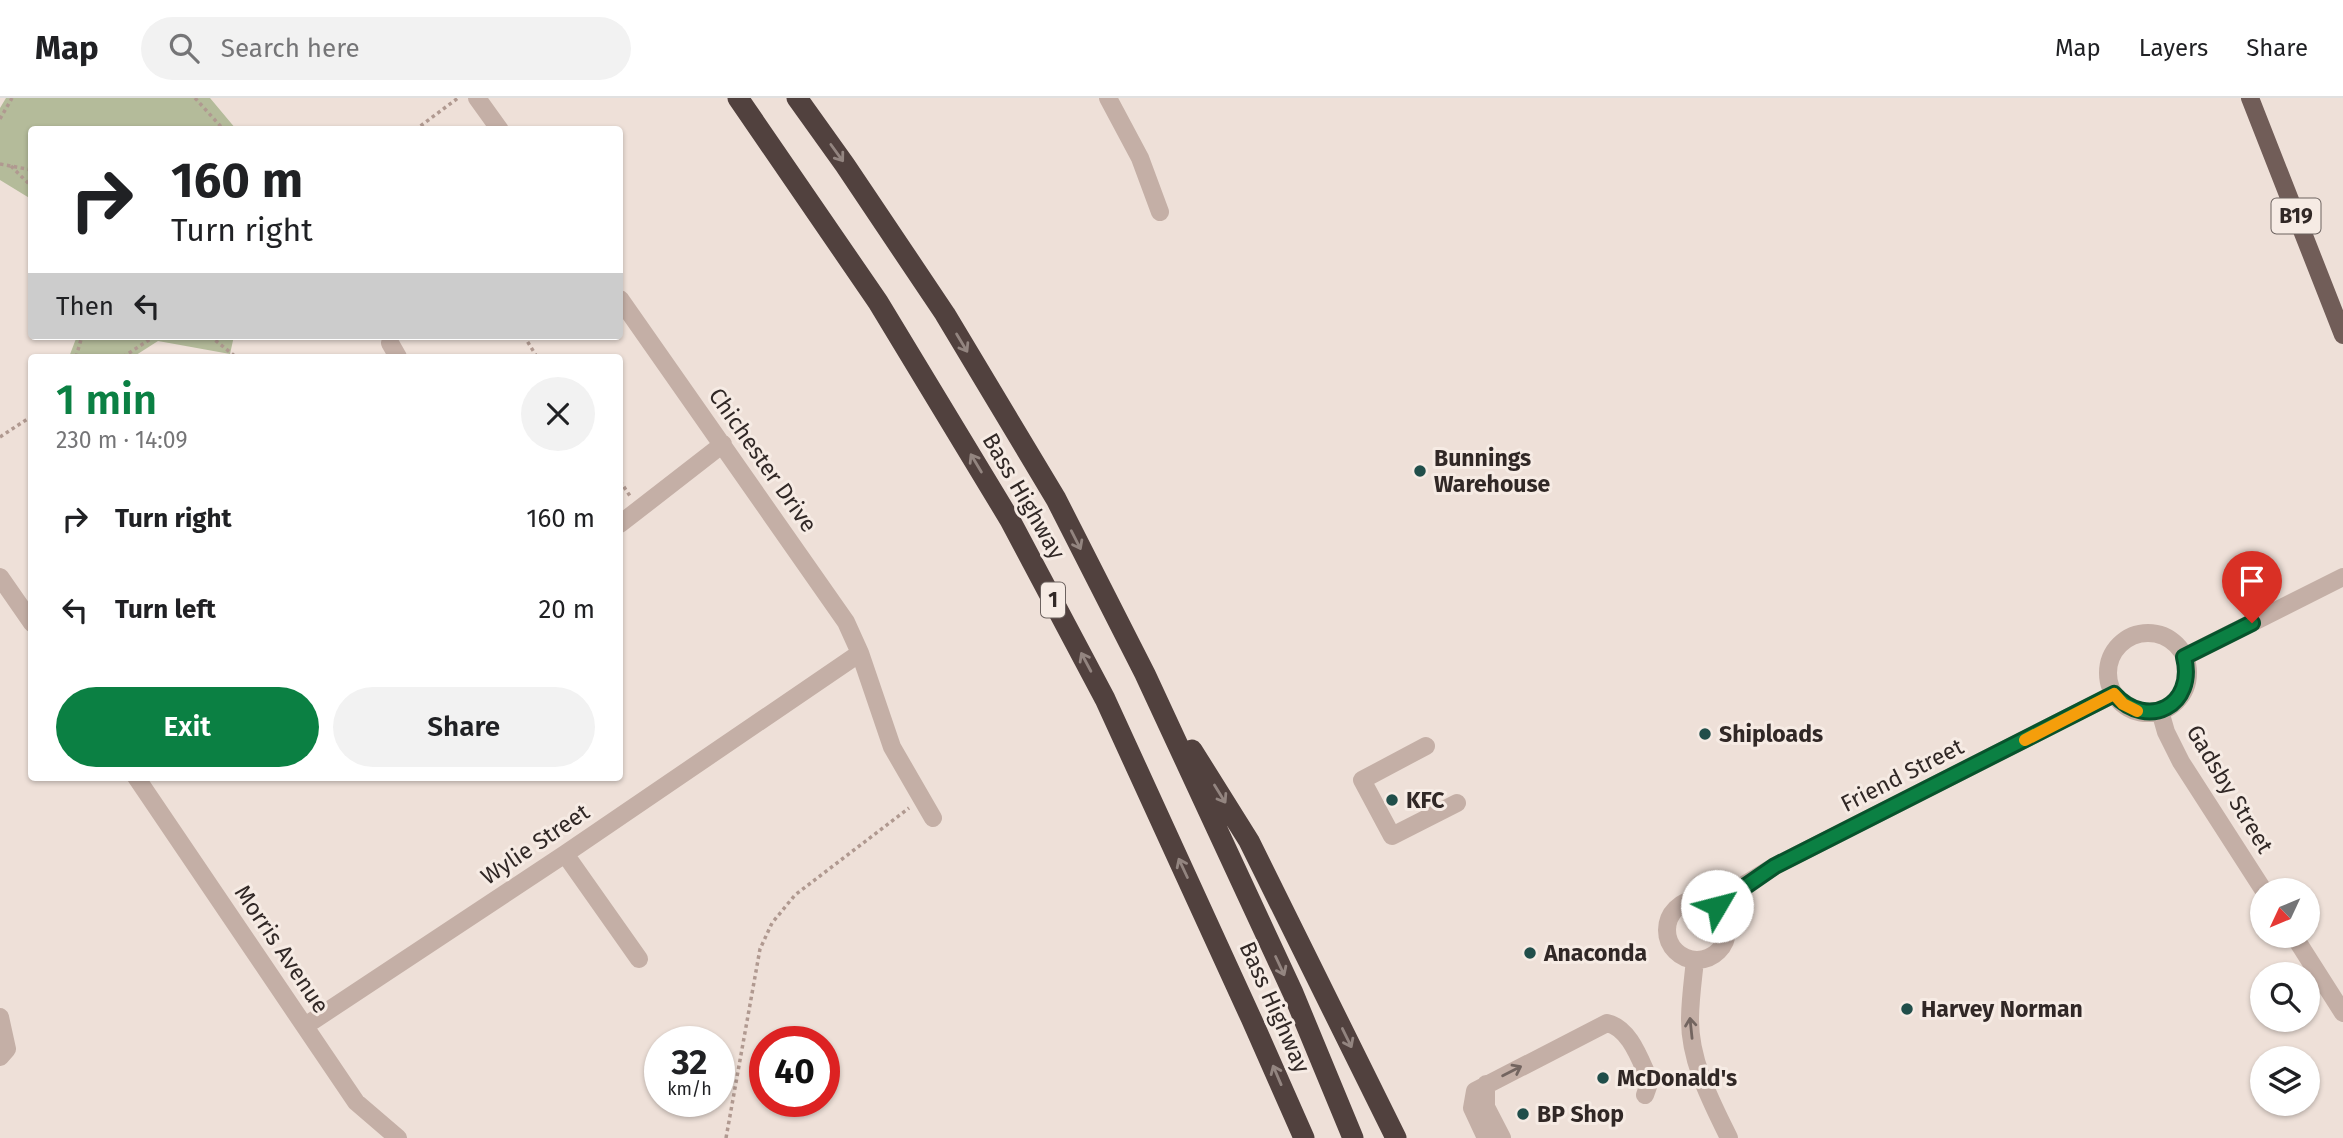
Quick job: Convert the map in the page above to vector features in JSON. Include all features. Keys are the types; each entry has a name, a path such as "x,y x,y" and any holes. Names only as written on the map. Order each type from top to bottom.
{"highway":[{"name":"Bass Highway","path":"738,98 878,302 1010,520 1105,699 1304,1138"},
{"name":"Bass Highway","path":"797,98 845,165 959,337 1056,499 1145,674 1293,993 1353,1138"},
{"path":"1145,674 1249,841 1396,1138"}],"main road":[{"name":"B19","path":"2250,98 2343,335"}],"street":[{"path":"477,98 497,126"},
{"path":"1108,98 1140,158 1160,212"},
{"name":"Chichester Drive","path":"623,303 846,622 860,653 892,747 933,818"},
{"path":"623,522 723,444"},
{"path":"0,577 28,617"},
{"path":"2184,657 2343,577"},
{"path":"2141,633 2167,637 2177,645 2188,669 2181,695 2172,704 2147,713 2123,704 2114,694 2108,669 2111,656 2118,645 2141,633"},
{"name":"Wylie Street","path":"305,1026 565,854 860,653"},
{"name":"Friend Street","path":"1717,906 1775,866 2114,694"},
{"name":"Gadsby Street","path":"2160,710 2166,732 2181,762 2256,878"},
{"path":"1426,746 1362,780 1392,836 1457,803"},
{"name":"Morris Avenue","path":"139,781 356,1102 391,1135 398,1138"},
{"path":"565,854 639,959"},
{"path":"1686,901 1707,901 1717,906 1727,925 1723,946 1716,954 1695,960 1685,958 1672,947 1666,927 1675,908 1686,901"},
{"path":"2302,948 2343,1013"},
{"path":"1695,960 1690,1022 1694,1048 1702,1082 1729,1138"},
{"path":"0,1017 4,1053"},
{"path":"1486,1138 1472,1108 1475,1091 1607,1023 1617,1025 1623,1030 1650,1080 1645,1095"},
{"path":"1486,1084 1486,1107 1502,1138"}],"path":[{"path":"0,120 12,98"},
{"path":"195,98 220,126"},
{"path":"420,126 458,98"},
{"path":"0,163 28,169"},
{"path":"10,165 28,183"},
{"path":"128,354 149,340"},
{"path":"215,340 232,354"},
{"path":"0,437 28,419"},
{"path":"726,1138 760,949 772,923 795,895 922,798"}],"green space":[{"path":"6,98 210,98 233,126 28,126 28,197 0,180 0,108"},
{"path":"75,340 233,340 230,354 158,341 138,354 70,354"}],"slow traffic":[{"path":"2025,740 2114,694 2123,704 2137,711"}],"place":[{"name":"Bunnings Warehouse","path":"1420,471"},
{"name":"Shiploads","path":"1705,734"},
{"name":"KFC","path":"1392,800"},
{"name":"Anaconda","path":"1530,953"},
{"name":"Harvey Norman","path":"1907,1009"},
{"name":"McDonald's","path":"1603,1078"},
{"name":"BP Shop","path":"1523,1114"}],"route":[{"path":"1717,906 1775,866 2114,694 2123,704 2147,713 2172,704 2181,695 2186,682 2188,669 2184,657 2252,623"}]}
